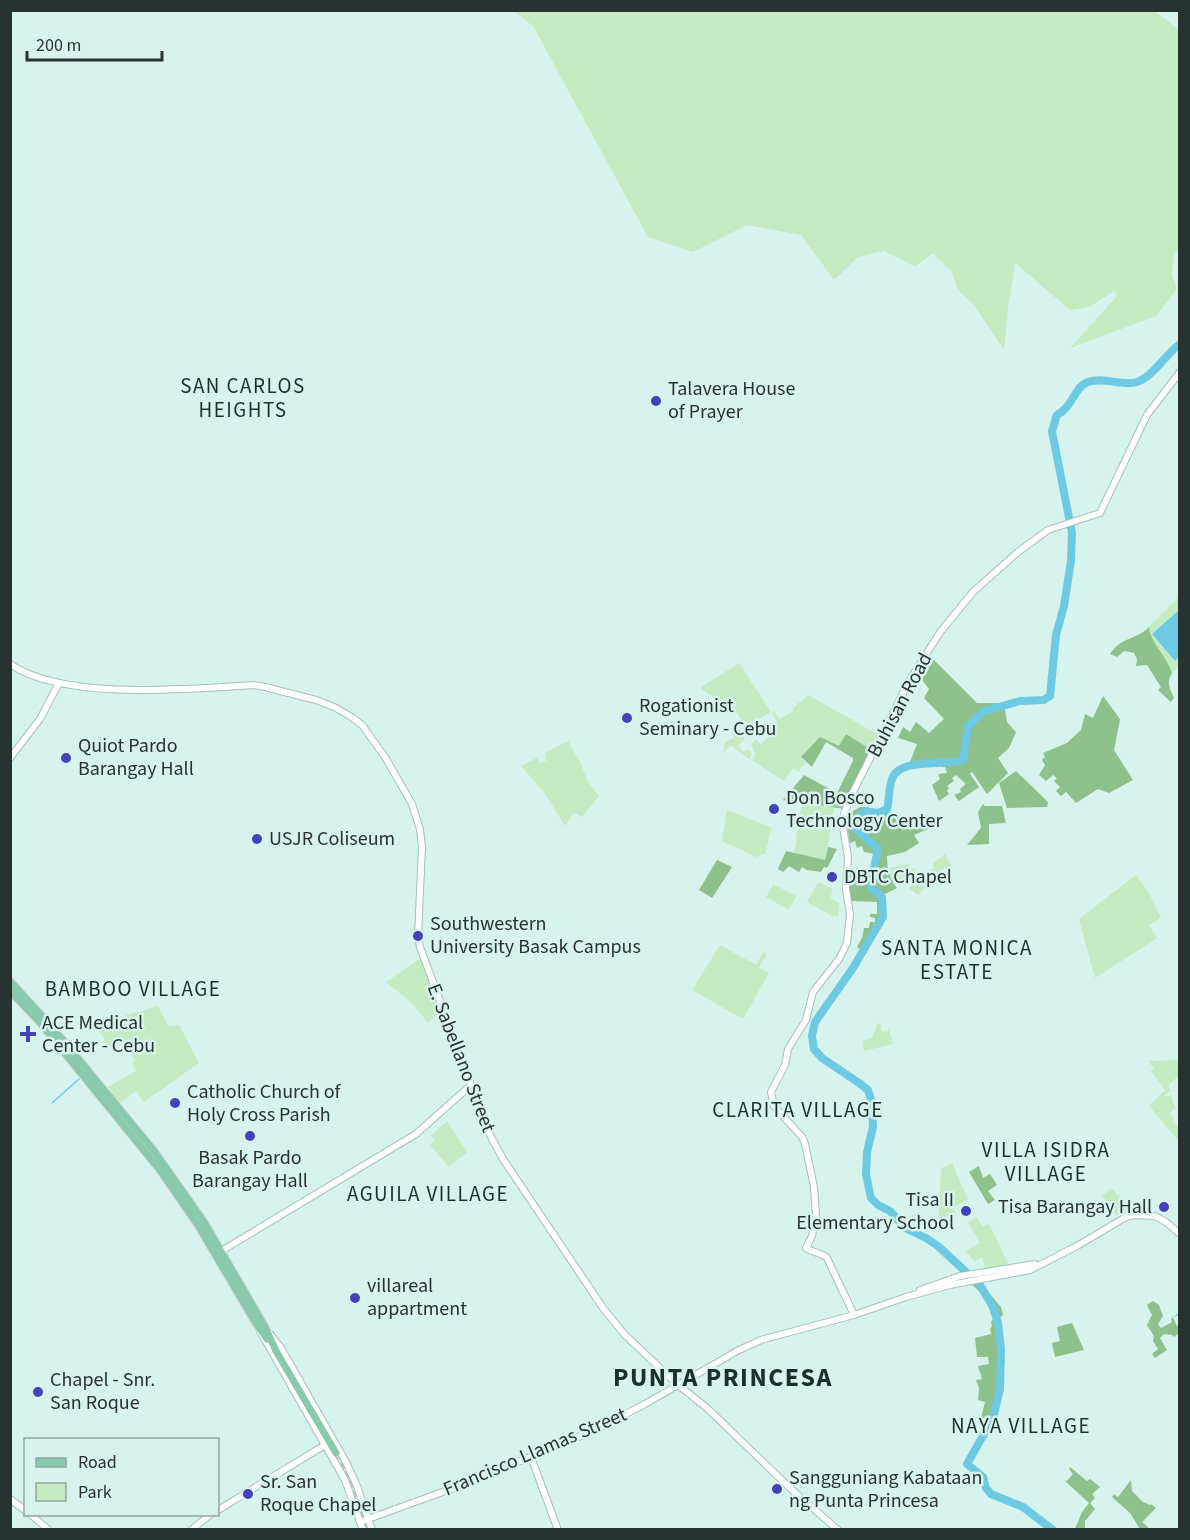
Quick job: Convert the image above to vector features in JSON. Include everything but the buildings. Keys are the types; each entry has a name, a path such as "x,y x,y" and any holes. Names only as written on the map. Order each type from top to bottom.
{"main road":[{"path":"10,981 52,1027 134,1133 218,1253 336,1453"},
{"path":"10,991 38,1020 134,1133"}],"street":[{"name":"Buhisan Road","path":"854,1315 827,1258 823,1254 806,1248 812,1236 816,1215 814,1187 805,1144 802,1137 774,1106 771,1092 785,1065 788,1049 806,1020 813,992 839,959 847,943 850,914 846,889 848,857 842,821 844,814 909,681 941,631 984,581 1032,541 1048,530 1101,511 1147,416 1179,372"},
{"name":"E. Sabellano Street","path":"10,664 37,678 59,683 122,689 254,685 334,707 362,725 385,757 412,804 418,820 422,848 418,936 420,947 483,1120 503,1159 619,1329 678,1385 707,1408 782,1482 838,1530"},
{"path":"10,758 40,719 59,683"},
{"path":"218,1253 416,1134 471,1085"},
{"name":"Francisco Llamas Street","path":"362,1526 369,1519 531,1457 609,1423 761,1340 854,1315 961,1279 1030,1270 1126,1217 1155,1216 1179,1234"},
{"path":"262,1327 264,1342 345,1480 362,1526"},
{"path":"262,1327 281,1348 346,1462 357,1485 372,1530"},
{"path":"219,1509 325,1445"},
{"path":"531,1457 558,1530"},
{"path":"10,1499 24,1510"},
{"path":"31,1516 49,1530"},
{"path":"191,1530 210,1516"}],"green space":[{"path":"513,11 1155,11 1179,30 1180,250 1174,253 1172,275 1177,289 1156,316 1070,348 1117,296 1114,291 1089,307 1070,310 1015,263 1004,350 974,305 958,290 952,272 933,253 915,266 884,251 858,257 834,280 801,235 747,225 693,252 648,237 533,26"},
{"path":"1179,597 1179,610 1152,634 1175,661 1179,657 1179,666 1172,673 1150,633 1149,627"},
{"path":"1149,627 1172,673 1169,682 1174,698 1171,702 1158,690 1161,687 1147,665 1136,666 1137,659 1134,653 1124,651 1117,657 1110,654 1119,644 1139,635"},
{"path":"927,653 977,703 1004,703 1007,722 1016,732 1009,748 998,758 1008,773 987,794 972,772 970,774 979,787 959,801 954,795 961,792 960,789 966,784 956,775 952,778 954,781 947,786 949,794 939,801 932,785 940,779 938,774 947,773 945,767 942,767 944,764 909,765 917,744 898,738 903,727 910,732 916,722 929,733 944,719 924,698 929,689 915,671"},
{"path":"739,663 771,712 740,730 745,739 738,745 743,752 749,749 752,754 749,759 730,745 723,754 725,742 734,738 732,734 745,726 738,714 700,688"},
{"path":"808,695 879,735 872,750 847,734 839,747 826,741 801,757 806,764 799,772 793,768 784,781 753,761 755,753 751,744 757,739 760,745 769,736 765,729 777,722 772,712 774,711 779,719 794,711 793,708"},
{"path":"1103,696 1120,719 1114,750 1133,780 1109,793 1098,789 1076,803 1066,792 1061,796 1056,791 1060,787 1054,781 1057,778 1053,775 1046,781 1039,775 1045,765 1042,760 1045,757 1043,753 1067,743 1081,730 1085,714 1093,718"},
{"path":"846,734 872,750 845,809 783,800 804,775 837,793 853,758 826,742 812,767 801,757 820,737 839,746"},
{"path":"568,741 587,780 599,796 582,817 574,813 565,826 544,792 521,766 537,758 540,763 546,761 545,753"},
{"path":"1016,771 1048,802 1047,807 1007,808 999,783"},
{"path":"802,802 834,808 825,860 794,854"},
{"path":"983,804 1002,806 1006,823 989,824 989,844 967,845 981,828 978,812"},
{"path":"860,807 893,813 897,822 918,817 928,829 914,835 919,843 905,852 887,856 889,873 897,888 883,895 882,917 863,951 857,947 864,928 869,928 870,922 875,922 875,918 870,917 870,914 877,914 877,902 850,901 849,883 871,870 875,854 864,852 862,846 857,848 855,841 850,843 847,826 848,814"},
{"path":"727,810 772,828 765,854 756,857 722,841"},
{"path":"828,847 837,849 827,868 824,867 821,872 802,867 799,872 789,866 783,872 778,869 786,851 825,860"},
{"path":"945,854 951,865 949,870 944,868 918,895 909,888 913,885 909,879 899,886 890,876 889,868 908,864 911,870 914,868 920,878 934,868 933,864"},
{"path":"717,860 732,867 712,898 699,890"},
{"path":"1136,875 1149,893 1161,918 1149,925 1157,938 1095,978 1079,919"},
{"path":"818,882 833,889 830,898 839,903 838,917 807,902"},
{"path":"773,884 796,896 789,910 766,897"},
{"path":"720,945 756,965 763,952 767,954 759,968 769,973 743,1019 692,990"},
{"path":"421,958 440,1011 428,1023 411,1002 386,982"},
{"path":"158,1006 168,1026 179,1025 199,1063 144,1102 136,1091 120,1103 108,1087 136,1071 132,1064 135,1060 122,1040 106,1046 103,1036 93,1025"},
{"path":"878,1023 882,1025 881,1030 887,1033 889,1028 893,1044 864,1051 862,1041 872,1037"},
{"path":"1179,1060 1179,1075 1169,1085 1170,1092 1164,1095 1165,1097 1171,1095 1175,1108 1169,1113 1179,1129 1177,1139 1149,1106 1165,1090 1151,1071 1154,1068 1148,1061"},
{"path":"447,1121 467,1152 449,1167 430,1145 435,1141 431,1136"},
{"path":"952,1163 968,1200 954,1207 956,1217 945,1222 938,1232 941,1169"},
{"path":"979,1166 983,1178 990,1174 997,1185 988,1191 995,1200 988,1204 969,1172"},
{"path":"1111,1188 1133,1211 1117,1216 1102,1196"},
{"path":"977,1217 982,1227 988,1224 991,1228 1009,1266 986,1269 982,1258 974,1261 966,1251 980,1243 968,1222"},
{"path":"979,1283 986,1294 990,1294 1001,1307 1003,1315 998,1319 1002,1359 1005,1359 997,1398 999,1403 997,1416 990,1426 987,1424 988,1420 981,1418 985,1402 978,1400 979,1388 976,1380 982,1379 978,1366 989,1364 988,1357 977,1357 975,1338 991,1334 991,1321 993,1320 985,1300 971,1284"},
{"path":"1153,1301 1159,1305 1163,1316 1158,1324 1161,1328 1172,1322 1171,1319 1180,1312 1179,1318 1178,1315 1173,1318 1177,1326 1179,1325 1179,1333 1174,1337 1164,1334 1160,1338 1167,1350 1155,1358 1152,1354 1158,1349 1147,1325 1152,1315 1147,1305"},
{"path":"1072,1323 1084,1350 1055,1357 1052,1343 1060,1341 1057,1327"},
{"path":"1070,1467 1087,1481 1090,1479 1100,1487 1092,1494 1095,1498 1090,1503 1095,1509 1085,1521 1085,1529 1075,1529 1082,1512 1089,1503 1064,1480 1067,1481 1073,1474"},
{"path":"1131,1480 1132,1491 1143,1502 1156,1508 1142,1522 1150,1529 1140,1529 1130,1513 1112,1497 1114,1494 1118,1497"}],"water":[{"path":"1179,610 1179,657 1175,661 1152,634"}],"waterway":[{"path":"1053,1530 1023,1507 991,1494 986,1488 983,1477 967,1464 993,1418 1000,1389 1001,1349 998,1323 993,1307 980,1285 938,1246 905,1228 890,1211 878,1205 871,1198 866,1175 867,1152 873,1127 872,1103 868,1090 822,1058 814,1049 812,1036 815,1022 853,968 883,917 882,897 871,888 878,849 855,828 854,820 866,811 877,813 887,809 891,781 898,771 905,767 963,760 968,726 984,711 1020,701 1044,700 1050,696 1056,635 1064,606 1071,561 1072,533 1052,431 1057,415 1067,407 1080,388 1088,382 1098,380 1137,382 1150,374 1180,344"},
{"path":"52,1103 79,1079"}],"tunnel":[{"path":"336,1453 349,1479 368,1530"}],"place":[{"name":"Talavera House of Prayer","path":"656,401"},
{"name":"Rogationist Seminary - Cebu","path":"627,718"},
{"name":"Quiot Pardo Barangay Hall","path":"66,758"},
{"name":"Don Bosco Technology Center","path":"774,809"},
{"name":"USJR Coliseum","path":"257,839"},
{"name":"DBTC Chapel","path":"832,877"},
{"name":"Southwestern University Basak Campus","path":"418,936"},
{"name":"ACE Medical Center - Cebu","path":"28,1034"},
{"name":"Catholic Church of Holy Cross Parish","path":"175,1103"},
{"name":"Basak Pardo Barangay Hall","path":"250,1136"},
{"name":"Tisa Barangay Hall","path":"1164,1207"},
{"name":"Tisa II Elementary School","path":"966,1211"},
{"name":"villareal appartment","path":"355,1298"},
{"name":"Chapel - Snr. San Roque","path":"38,1392"},
{"name":"Sangguniang Kabataan ng Punta Princesa","path":"777,1489"},
{"name":"Sr. San Roque Chapel","path":"248,1494"}],"district":[{"name":"SAN CARLOS HEIGHTS","path":"243,398"},
{"name":"SANTA MONICA ESTATE","path":"957,960"},
{"name":"BAMBOO VILLAGE","path":"133,989"},
{"name":"CLARITA VILLAGE","path":"798,1110"},
{"name":"VILLA ISIDRA VILLAGE","path":"1046,1162"},
{"name":"AGUILA VILLAGE","path":"428,1194"},
{"name":"PUNTA PRINCESA","path":"723,1377"},
{"name":"NAYA VILLAGE","path":"1021,1426"}]}
